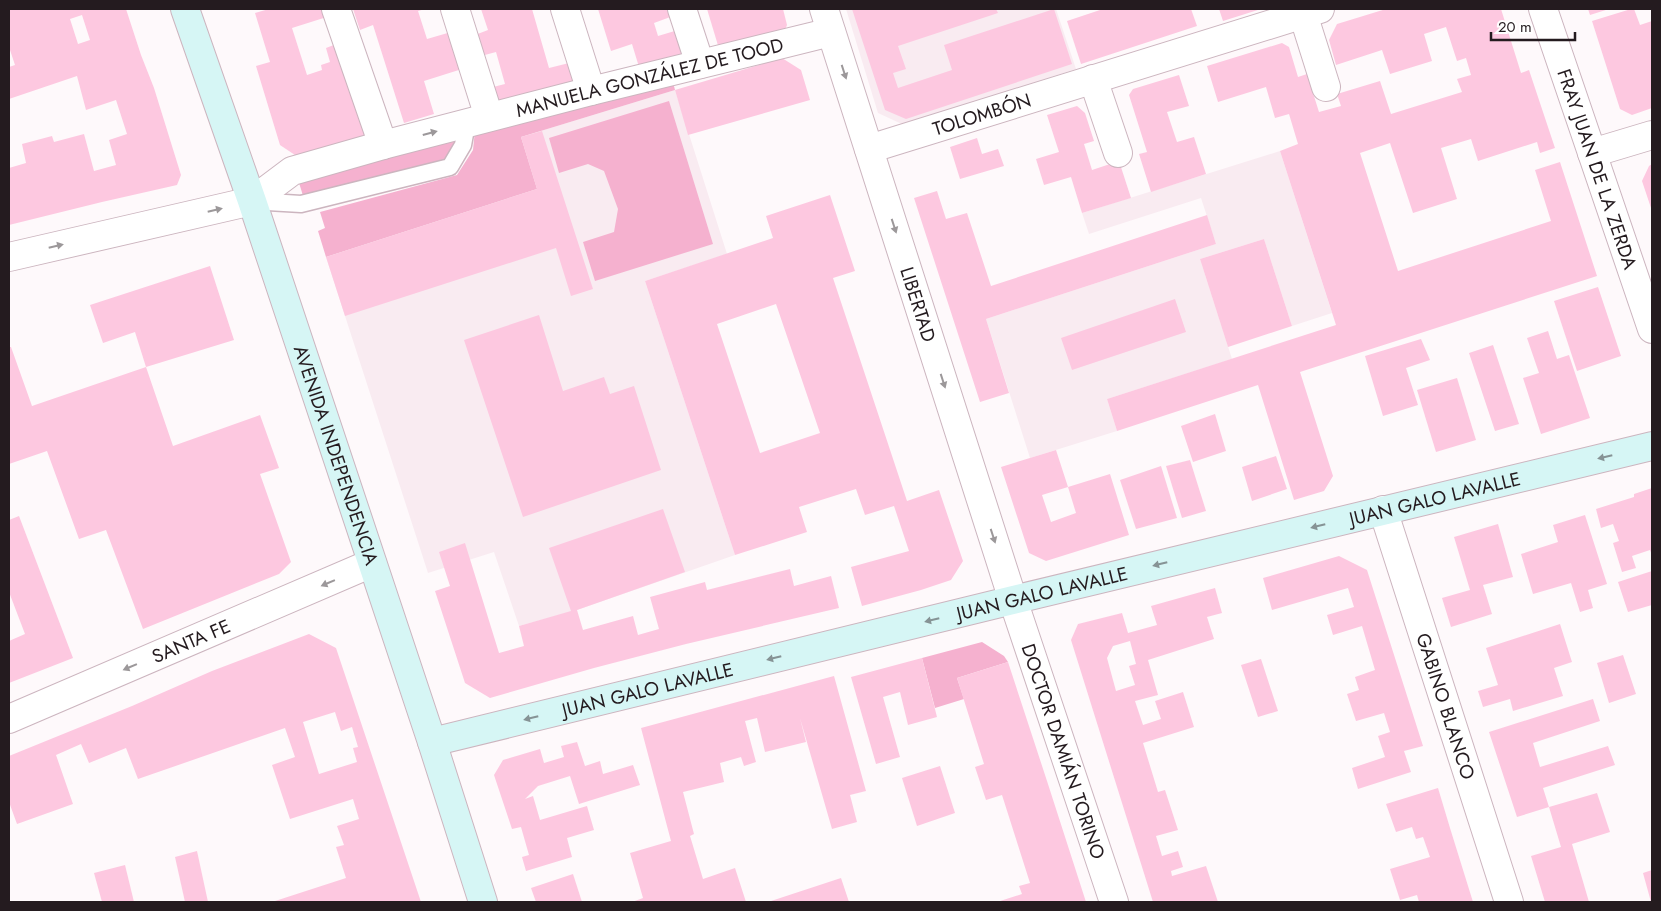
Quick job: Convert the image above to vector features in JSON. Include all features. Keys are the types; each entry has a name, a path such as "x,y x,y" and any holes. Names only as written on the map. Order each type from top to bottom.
{"street":[{"name":"AVENIDA INDEPENDENCIA","path":"185,9 252,201 432,742 483,902"},
{"path":"336,9 383,145"},
{"path":"455,9 478,120"},
{"path":"565,9 591,91"},
{"path":"682,9 700,64"},
{"name":"FRAY JUAN DE LA ZERDA","path":"1543,9 1652,328"},
{"name":"TOLOMBÓN","path":"869,149 1311,11 1326,87"},
{"name":"MANUELA GONZÁLEZ DE TOOD","path":"9,257 252,201 292,171 478,120 700,64 827,20"},
{"name":"LIBERTAD","path":"827,20 1013,600"},
{"path":"1093,79 1118,153"},
{"path":"1592,153 1652,135"},
{"name":"JUAN GALO LAVALLE","path":"432,742 1652,446"},
{"name":"GABINO BLANCO","path":"1383,510 1509,902"},
{"name":"SANTA FE","path":"9,719 372,563"},
{"name":"DOCTOR DAMIÁN TORINO","path":"1013,600 1114,902"}],"lane":[{"name":"MANUELA GONZÁLEZ DE TOOD","path":"252,201 302,204 450,167 478,120"}],"shaded area":[{"path":"846,9 1056,9 1076,69 904,125 878,113"},
{"path":"672,78 675,90 521,137 537,189 326,257 318,231 325,228 320,212 457,175 473,150 475,130"},
{"path":"675,90 727,254 645,281 735,555 577,610 519,626 494,552 428,573 326,257 536,189 521,137"},
{"path":"669,101 713,244 595,281 583,242 614,232 618,209 604,171 588,164 559,173 549,138"},
{"path":"457,129 456,142 442,162 304,199 296,173"},
{"path":"1280,151 1332,313 1292,326 1264,239 1200,259 1232,359 1107,399 1117,431 1030,458 986,319 1216,244 1201,198 1089,234 1082,213"},
{"path":"982,642 1004,656 1008,662 957,678 964,699 935,708 922,658"}],"building":[{"path":"9,9 126,9 154,88 181,175 177,185 9,225 9,168 26,163 22,144 52,136 54,142 84,134 94,171 116,165 109,140 127,134 116,100 86,110 77,76 9,99 9,67 15,65 9,47","holes":["82,15 90,40 78,44 70,19"]},
{"path":"269,9 328,9 330,16 292,28 307,75 322,70 321,65 330,62 326,48 339,43 367,136 298,157 280,145 256,66 270,62 255,13"},
{"path":"353,9 425,9 418,11 427,39 451,32 462,69 424,81 434,114 404,123 373,25 360,30"},
{"path":"481,9 532,9 549,68 573,62 578,81 498,103 493,87 505,84 496,52 481,56 475,35 488,30"},
{"path":"598,9 670,9 673,16 654,23 658,36 678,30 684,54 639,67 632,44 611,51"},
{"path":"707,9 783,9 787,25 782,37 720,52"},
{"path":"852,9 996,9 998,13 898,46 906,69 893,73 898,88 952,70 944,45 1054,9 1072,64 906,119 885,110"},
{"path":"1103,9 1191,9 1197,26 1081,64 1067,21"},
{"path":"1219,9 1261,9 1223,21"},
{"path":"1386,9 1501,9 1521,73 1529,70 1555,148 1540,153 1537,142 1478,161 1471,139 1441,148 1457,199 1413,213 1390,143 1360,153 1398,271 1551,221 1535,170 1560,162 1597,276 1300,372 1333,476 1324,491 1294,500 1258,385 1117,431 1107,399 1336,325 1280,151 1298,144 1289,114 1275,118 1266,87 1218,102 1207,66 1282,43 1289,47 1298,77 1307,74 1319,112 1341,106 1337,94 1380,81 1391,114 1462,92 1457,79 1471,75 1466,58 1457,61 1446,27 1424,34 1432,61 1390,74 1382,50 1336,65 1329,40 1337,24"},
{"path":"1588,9 1609,9 1590,15"},
{"path":"1634,9 1640,25 1652,21 1652,108 1632,115 1620,109 1592,21"},
{"path":"782,58 801,70 810,100 688,135 675,90"},
{"path":"1179,75 1189,106 1167,112 1177,142 1194,137 1206,174 1151,192 1139,154 1147,152 1129,95 1133,89"},
{"path":"1077,106 1085,113 1094,141 1084,144 1092,170 1119,161 1131,198 1082,213 1071,177 1044,185 1036,159 1059,152 1047,115"},
{"path":"542,131 593,289 571,296 556,248 345,316 326,257 537,189 521,137"},
{"path":"977,138 982,154 998,149 1004,166 960,179 950,147"},
{"path":"1652,164 1652,211 1642,181 1649,166"},
{"path":"937,191 946,219 967,213 991,286 1207,215 1216,244 986,319 1009,393 980,402 914,198"},
{"path":"830,195 855,271 833,278 907,501 939,490 963,561 951,580 862,606 851,567 909,551 894,506 865,515 856,489 799,507 807,532 735,555 645,281 773,238 766,216","holes":["776,304 820,433 760,453 717,324"]},
{"path":"1264,239 1292,326 1228,347 1200,259"},
{"path":"210,266 234,340 146,367 135,332 103,343 90,305"},
{"path":"1598,287 1621,356 1577,371 1554,301"},
{"path":"1175,299 1186,332 1072,370 1061,338"},
{"path":"539,315 563,391 604,377 610,394 634,386 661,470 523,517 464,340"},
{"path":"1548,331 1557,359 1569,355 1590,418 1541,434 1523,378 1539,373 1527,338"},
{"path":"1421,339 1430,360 1406,368 1418,405 1383,416 1365,356"},
{"path":"1493,345 1519,424 1495,431 1469,353"},
{"path":"9,347 11,347 32,406 146,367 173,446 260,415 279,468 260,474 291,562 279,574 143,629 106,530 79,539 47,451 9,464"},
{"path":"1457,378 1476,440 1436,452 1417,390"},
{"path":"1215,414 1226,451 1193,462 1181,426"},
{"path":"1056,450 1068,487 1110,474 1129,535 1046,561 1029,553 1001,467","holes":["1068,487 1076,513 1051,522 1042,495"]},
{"path":"1276,456 1287,489 1252,501 1242,467"},
{"path":"1190,460 1206,511 1182,518 1166,466"},
{"path":"1161,466 1177,518 1136,529 1120,480"},
{"path":"1652,488 1652,555 1650,550 1632,556 1636,568 1622,572 1613,543 1619,541 1613,524 1601,528 1596,509 1634,497 1634,494"},
{"path":"663,509 685,572 577,610 583,630 633,616 638,635 659,629 650,597 705,582 707,590 790,569 794,586 831,576 839,608 686,644 490,698 465,683 435,591 450,586 439,552 465,543 499,653 524,646 519,626 571,611 549,548"},
{"path":"1585,515 1607,584 1588,590 1593,608 1580,612 1571,583 1533,594 1521,554 1558,542 1553,525"},
{"path":"19,516 73,658 9,683 9,641 25,634 9,592 9,520"},
{"path":"1498,524 1513,577 1483,585 1492,614 1451,627 1442,598 1470,590 1454,537"},
{"path":"1339,556 1367,570 1423,746 1404,751 1411,772 1358,789 1352,768 1385,757 1378,736 1390,732 1384,713 1356,721 1347,694 1359,690 1355,677 1375,670 1362,626 1333,635 1327,615 1354,607 1348,588 1272,610 1263,578"},
{"path":"1652,571 1652,605 1628,612 1618,582"},
{"path":"1215,588 1222,613 1207,617 1214,639 1148,660 1158,695 1135,701 1143,725 1161,719 1155,701 1183,692 1194,727 1143,743 1158,792 1165,790 1178,830 1156,836 1162,856 1178,851 1183,867 1171,871 1172,876 1206,866 1218,902 1153,902 1071,640 1078,624 1122,613 1128,633 1157,625 1151,606","holes":["1130,641 1136,664 1129,666 1135,685 1116,691 1107,658 1113,646"]},
{"path":"1560,624 1572,662 1554,668 1563,696 1513,711 1510,699 1483,707 1478,691 1498,685 1486,648"},
{"path":"309,634 336,648 421,902 272,902 346,878 336,847 344,845 337,826 359,819 353,799 290,819 272,765 295,757 285,728 138,779 126,748 89,763 81,744 56,755 73,804 17,824 9,802 9,756 212,671","holes":["335,712 341,731 352,727 358,747 353,748 357,762 319,774 303,722"]},
{"path":"1623,655 1636,694 1609,703 1597,663"},
{"path":"922,658 937,717 908,725 900,692 883,697 900,757 876,764 851,677"},
{"path":"1261,659 1278,711 1258,717 1241,665"},
{"path":"1008,662 1086,902 997,902 1022,894 1019,886 1030,883 1002,795 986,800 975,767 984,764 957,678"},
{"path":"834,676 866,791 850,795 857,822 832,829 800,718 806,742 765,752 757,718 745,721 756,762 744,766 741,757 720,763 724,782 683,792 694,834 690,836 703,879 735,868 746,902 632,902 643,898 630,853 671,841 641,728"},
{"path":"1593,699 1600,721 1533,743 1540,767 1608,746 1615,765 1543,788 1549,807 1517,817 1489,732"},
{"path":"577,742 585,766 600,761 603,774 633,765 640,785 579,804 570,776 538,786 525,799 533,796 540,820 587,806 594,830 567,838 572,857 526,871 522,857 529,855 521,827 512,829 494,775 503,760 540,749 544,763 564,757 561,746"},
{"path":"940,766 955,813 917,826 902,778"},
{"path":"1438,788 1473,902 1419,902 1417,895 1400,900 1390,869 1430,857 1423,837 1416,839 1412,827 1396,832 1386,804"},
{"path":"1597,793 1610,832 1572,844 1589,902 1545,902 1531,856 1561,847 1549,807"},
{"path":"197,851 208,902 185,902 175,857"},
{"path":"125,865 134,902 102,902 94,873"},
{"path":"1652,870 1652,902 1651,902 1643,873"},
{"path":"573,874 582,902 536,902 531,888"},
{"path":"841,878 849,902 768,902"}]}
